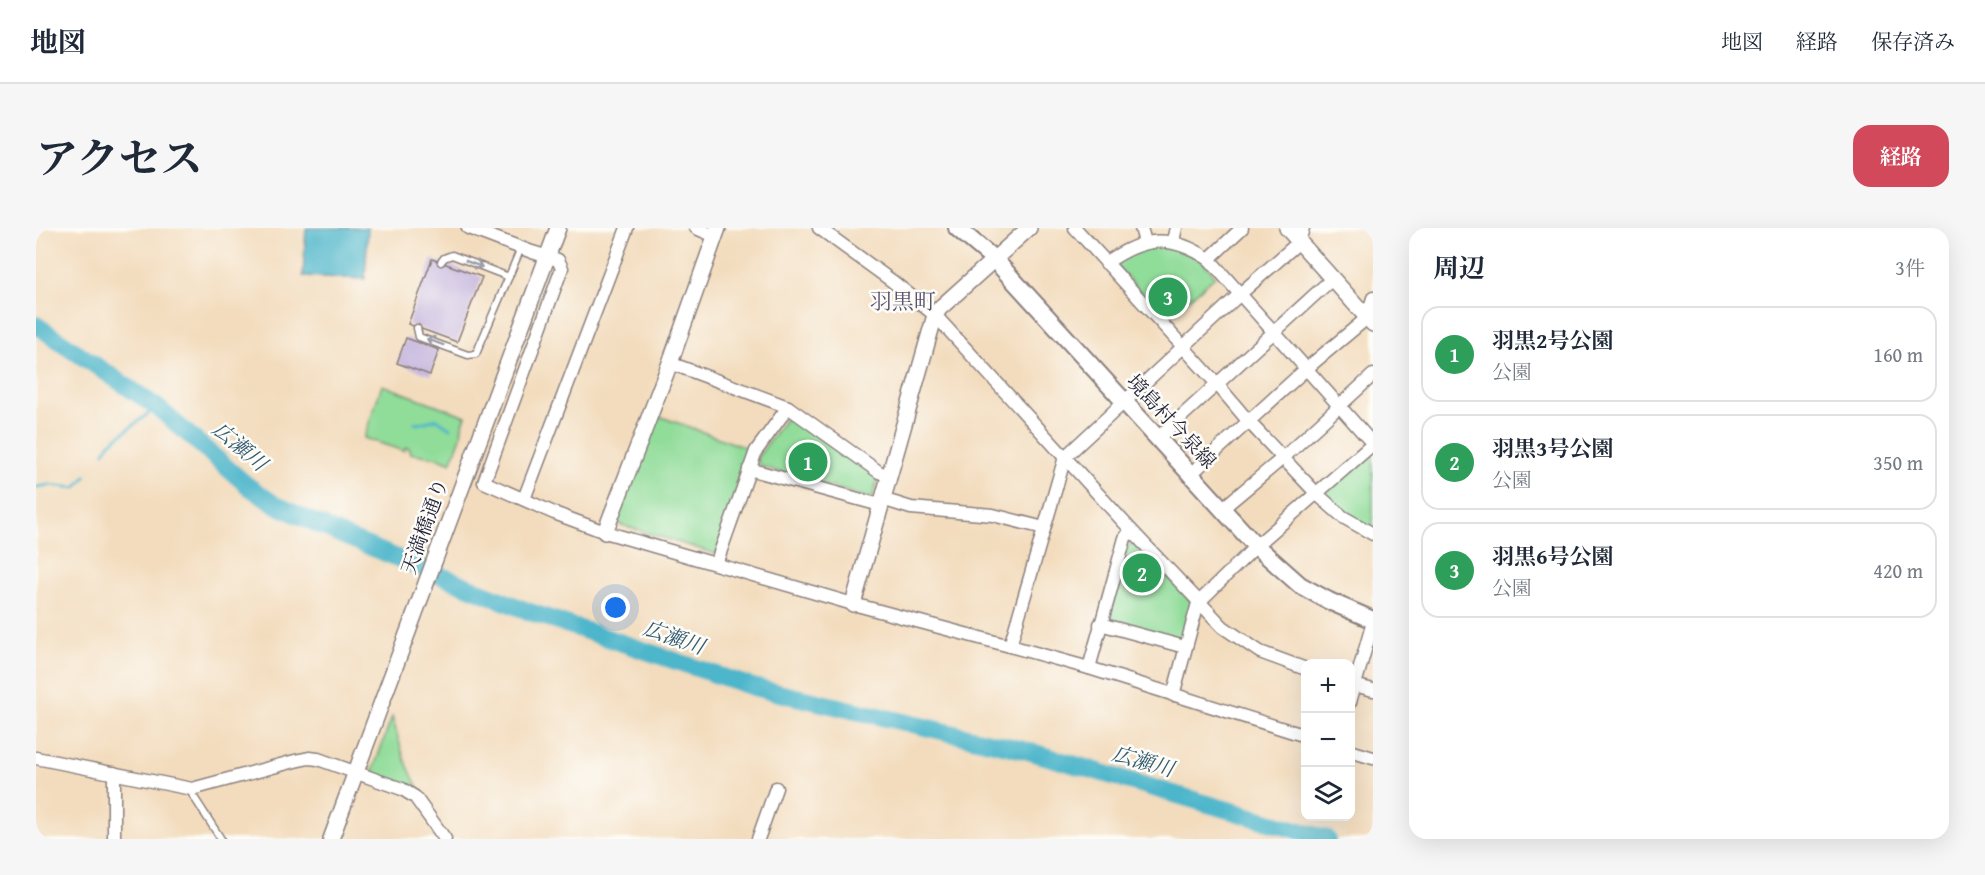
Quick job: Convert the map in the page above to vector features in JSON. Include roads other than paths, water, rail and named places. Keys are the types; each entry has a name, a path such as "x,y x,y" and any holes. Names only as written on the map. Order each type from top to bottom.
{"main road":[{"name":"境島村今泉線","path":"957,228 995,260 1192,473 1256,546 1300,585 1373,621"}],"street":[{"path":"468,228 558,260 562,268 484,482 554,513 605,532 853,604 1089,668 1301,735"},
{"name":"天満橋通り","path":"331,839 558,228"},
{"path":"524,499 627,228"},
{"path":"605,532 670,363 716,232 696,228"},
{"path":"853,604 935,315 1029,228"},
{"path":"1075,228 1249,422 1317,494 1343,517 1373,534"},
{"path":"1141,228 1145,242"},
{"path":"1173,242 1176,228"},
{"path":"1209,258 1242,228"},
{"path":"1287,228 1301,235 1332,279 1370,321"},
{"path":"826,230 935,315 1222,627 1260,652 1301,667"},
{"path":"1010,646 1065,457 1184,348 1301,235"},
{"path":"1106,263 1131,247 1145,242 1173,242 1209,258 1373,444 1256,546 1198,603 1173,694"},
{"path":"1159,437 1332,279"},
{"path":"1192,473 1306,369 1370,321 1373,298"},
{"path":"670,363 788,407 879,472 889,476"},
{"path":"1223,508 1284,457 1373,375"},
{"path":"716,564 756,451 788,407"},
{"path":"749,469 911,508 993,514 1044,528"},
{"path":"1089,668 1125,538 1131,530"},
{"path":"1355,681 1369,650 1373,621"},
{"path":"1100,624 1185,647"},
{"path":"1355,686 1373,690"},
{"path":"1355,753 1373,758"},
{"path":"36,758 192,789 309,758 318,759 402,789 415,797 445,839"},
{"path":"114,773 114,839"},
{"path":"758,839 776,788"}],"lane":[{"path":"417,328 419,337 468,355 476,354 521,248"},
{"path":"441,262 452,255 509,277"},
{"path":"192,789 192,794 221,839"}],"water":[{"path":"306,228 368,228 365,279 303,276"}],"waterway":[{"name":"広瀬川","path":"36,325 157,407 248,486 274,504 346,537 530,612 753,687 1028,751 1327,839"},
{"path":"104,452 110,443 157,407"},
{"path":"415,423 437,419 450,428"},
{"path":"36,487 50,485 76,488 86,476"}],"place":[{"name":"羽黒6号公園","path":"1168,297"},
{"name":"羽黒2号公園","path":"808,462"},
{"name":"羽黒3号公園","path":"1142,573"}],"district":[{"name":"羽黒町","path":"903,301"}]}
